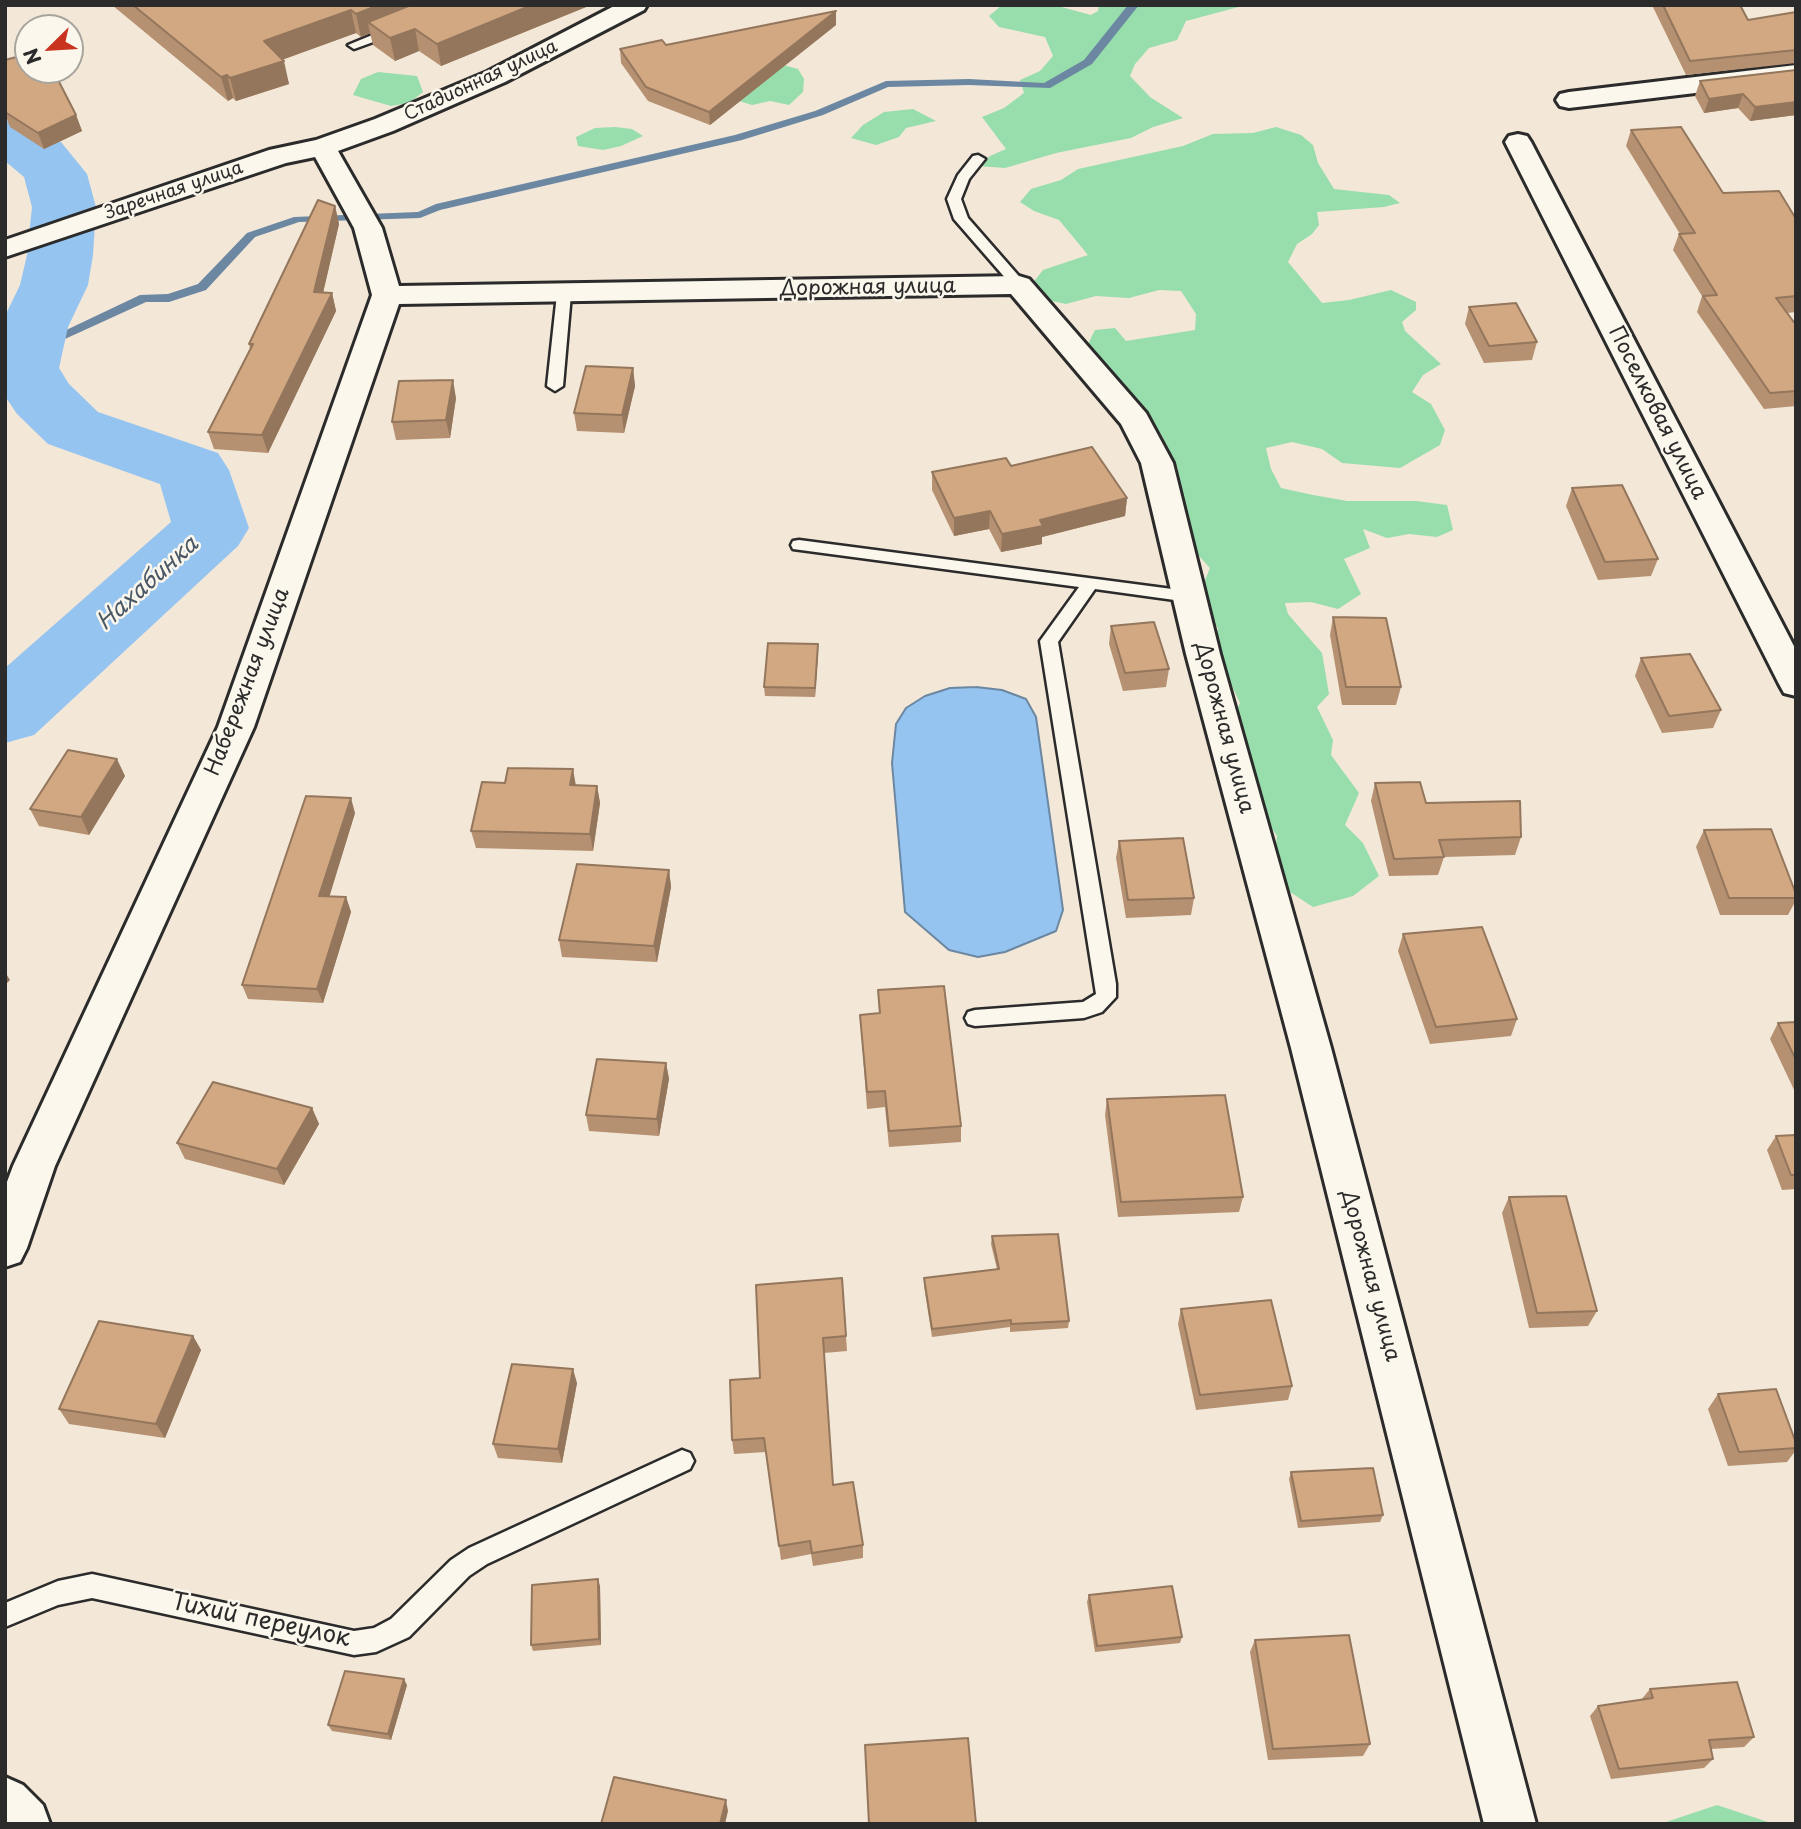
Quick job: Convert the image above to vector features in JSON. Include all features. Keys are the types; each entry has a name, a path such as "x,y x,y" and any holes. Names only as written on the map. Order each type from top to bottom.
{"street":[{"name":"Стадионная улица","path":"323,147 434,105 496,77 635,5"},
{"path":"1569,100 1796,73"},
{"name":"Поселковая улица","path":"1518,142 1796,684"},
{"name":"Заречная улица","path":"16,245 279,156 323,147"},
{"path":"323,147 368,229 387,295"},
{"name":"Дорожная улица","path":"387,295 1019,285 1135,420 1157,463 1189,596 1318,1074 1510,1824"},
{"name":"Набережная улица","path":"5,1248 34,1166 236,727 387,295"},
{"path":"5,1803 24,1824"}],"lane":[{"path":"354,45 413,23"},
{"path":"978,159 963,178 954,199 961,219 1019,285"},
{"path":"555,386 564,294"},
{"path":"799,545 1189,596"},
{"path":"975,1018 1084,1010 1095,1006 1106,997 1049,641 1091,583"},
{"name":"Тихий переулок","path":"5,1615 58,1593 92,1586 354,1643 376,1640 400,1628 460,1568 478,1556 682,1461"}],"green space":[{"path":"1002,5 1054,5 1091,15 1098,11 1099,5 1246,5 1186,21 1177,40 1149,48 1135,64 1130,76 1150,97 1183,118 1153,127 1131,138 1056,153 1005,168 978,166 990,156 1006,149 982,117 1004,108 1024,93 1020,80 1040,71 1053,56 1045,37 999,27 989,16"},
{"path":"783,65 798,69 804,79 803,92 789,105 770,101 752,105 736,100"},
{"path":"378,72 417,76 423,92 409,103 391,106 353,95 361,79"},
{"path":"913,109 936,121 906,128 899,137 876,145 851,138 863,125 884,112"},
{"path":"1276,127 1301,135 1313,145 1318,163 1334,189 1389,195 1400,203 1384,207 1317,212 1319,225 1312,234 1297,244 1288,262 1322,303 1391,290 1416,302 1416,310 1402,322 1405,331 1441,364 1423,375 1412,392 1431,404 1445,430 1440,445 1400,468 1342,463 1322,449 1292,442 1266,448 1271,469 1281,488 1313,495 1347,501 1416,501 1447,505 1453,530 1437,537 1409,534 1387,538 1363,529 1370,548 1344,559 1361,594 1338,609 1311,602 1285,603 1288,614 1322,653 1329,694 1317,707 1333,740 1331,755 1359,793 1345,825 1363,843 1379,876 1353,896 1313,907 1287,890 1274,868 1277,836 1252,799 1253,770 1229,728 1240,703 1229,680 1211,656 1218,628 1201,610 1202,588 1210,568 1198,555 1185,531 1179,503 1178,469 1161,434 1085,350 1095,330 1115,328 1126,341 1195,330 1196,314 1181,291 1159,290 1129,298 1096,296 1066,304 1047,300 1032,284 1043,270 1088,255 1059,220 1034,211 1020,202 1031,189 1061,180 1078,169 1183,146 1213,134 1253,133"},
{"path":"595,128 632,129 643,136 621,146 603,150 578,146 576,137"},
{"path":"1717,1805 1768,1822 1796,1824 1660,1824"}],"water":[{"path":"950,688 1002,690 1026,699 1036,717 1063,910 1056,931 1005,952 978,957 949,950 905,912 892,763 896,724 906,708 925,696"}],"building":[{"path":"133,5 379,5 356,14 351,10 264,41 284,61 230,78 227,75 221,77"},
{"path":"411,5 532,5 437,44 415,29 390,38 368,22"},
{"path":"1663,5 1740,5 1748,20 1796,12 1796,50 1690,61"},
{"path":"836,11 709,112 646,87 620,49 662,40 666,45"},
{"path":"14,58 14,84 60,84 76,115 38,133 5,112 5,60"},
{"path":"1796,70 1796,102 1755,107 1743,94 1709,99 1700,81"},
{"path":"1681,127 1723,193 1779,191 1796,219 1796,296 1776,298 1796,325 1796,391 1770,393 1703,296 1717,295 1679,234 1695,233 1631,130"},
{"path":"318,200 335,206 314,292 332,293 262,435 208,432 253,344 249,344"},
{"path":"1516,303 1537,342 1489,346 1469,307"},
{"path":"586,366 633,368 622,415 574,413"},
{"path":"453,380 446,420 392,422 399,381"},
{"path":"1092,447 1127,498 1040,520 1043,526 1002,534 990,511 954,518 932,472 1006,458 1011,466"},
{"path":"1622,485 1658,559 1605,562 1572,488"},
{"path":"1333,617 1386,618 1401,687 1346,687"},
{"path":"1154,622 1169,669 1125,673 1111,626"},
{"path":"768,643 818,644 815,688 764,687"},
{"path":"1690,654 1721,710 1669,716 1641,658"},
{"path":"68,750 117,759 81,817 30,809"},
{"path":"508,768 573,769 570,785 597,786 590,834 471,831 482,782 505,783"},
{"path":"1420,782 1426,803 1520,801 1521,837 1439,840 1444,857 1394,859 1375,783"},
{"path":"306,796 351,798 319,896 346,897 317,989 242,985"},
{"path":"1771,829 1796,898 1729,898 1704,830"},
{"path":"1183,838 1194,898 1128,900 1119,841"},
{"path":"577,864 669,870 654,946 559,940"},
{"path":"1482,927 1517,1019 1436,1027 1403,934"},
{"path":"944,986 961,1126 889,1131 885,1091 867,1092 860,1015 880,1013 878,990"},
{"path":"1796,1022 1796,1060 1778,1023"},
{"path":"597,1059 666,1063 657,1119 586,1115"},
{"path":"213,1082 312,1108 277,1169 177,1143"},
{"path":"1225,1095 1243,1197 1121,1202 1107,1099"},
{"path":"1796,1135 1796,1175 1791,1175 1776,1136"},
{"path":"1566,1196 1597,1311 1537,1313 1509,1197"},
{"path":"1058,1234 1069,1321 1011,1324 1011,1320 932,1329 924,1278 999,1269 992,1236"},
{"path":"842,1278 846,1336 823,1338 833,1485 853,1482 863,1545 812,1553 810,1541 779,1546 764,1438 732,1440 730,1380 760,1378 756,1285"},
{"path":"1271,1300 1292,1386 1200,1395 1181,1309"},
{"path":"99,1321 193,1336 156,1424 59,1409"},
{"path":"512,1364 573,1369 558,1449 493,1444"},
{"path":"1776,1389 1796,1448 1739,1452 1718,1394"},
{"path":"1373,1468 1383,1515 1301,1521 1291,1472"},
{"path":"598,1579 599,1639 531,1645 532,1585"},
{"path":"1172,1586 1182,1637 1097,1646 1089,1595"},
{"path":"1349,1635 1370,1744 1273,1749 1255,1640"},
{"path":"345,1671 404,1679 388,1734 328,1725"},
{"path":"1737,1682 1754,1737 1709,1740 1713,1759 1619,1769 1598,1706 1653,1698 1650,1689"},
{"path":"968,1738 976,1824 869,1824 865,1745"},
{"path":"614,1777 726,1800 720,1824 601,1824"}],"waterway":[{"path":"28,351 144,298 169,298 202,287 251,235 298,219 420,215 436,207 738,138 819,113 886,84 969,82 1046,86 1088,62 1134,5"},
{"name":"Нахабинка","path":"5,139 15,140 39,155 55,174 64,207 60,255 54,285 34,327 24,368 42,398 73,428 192,470 211,528 5,714"}]}
